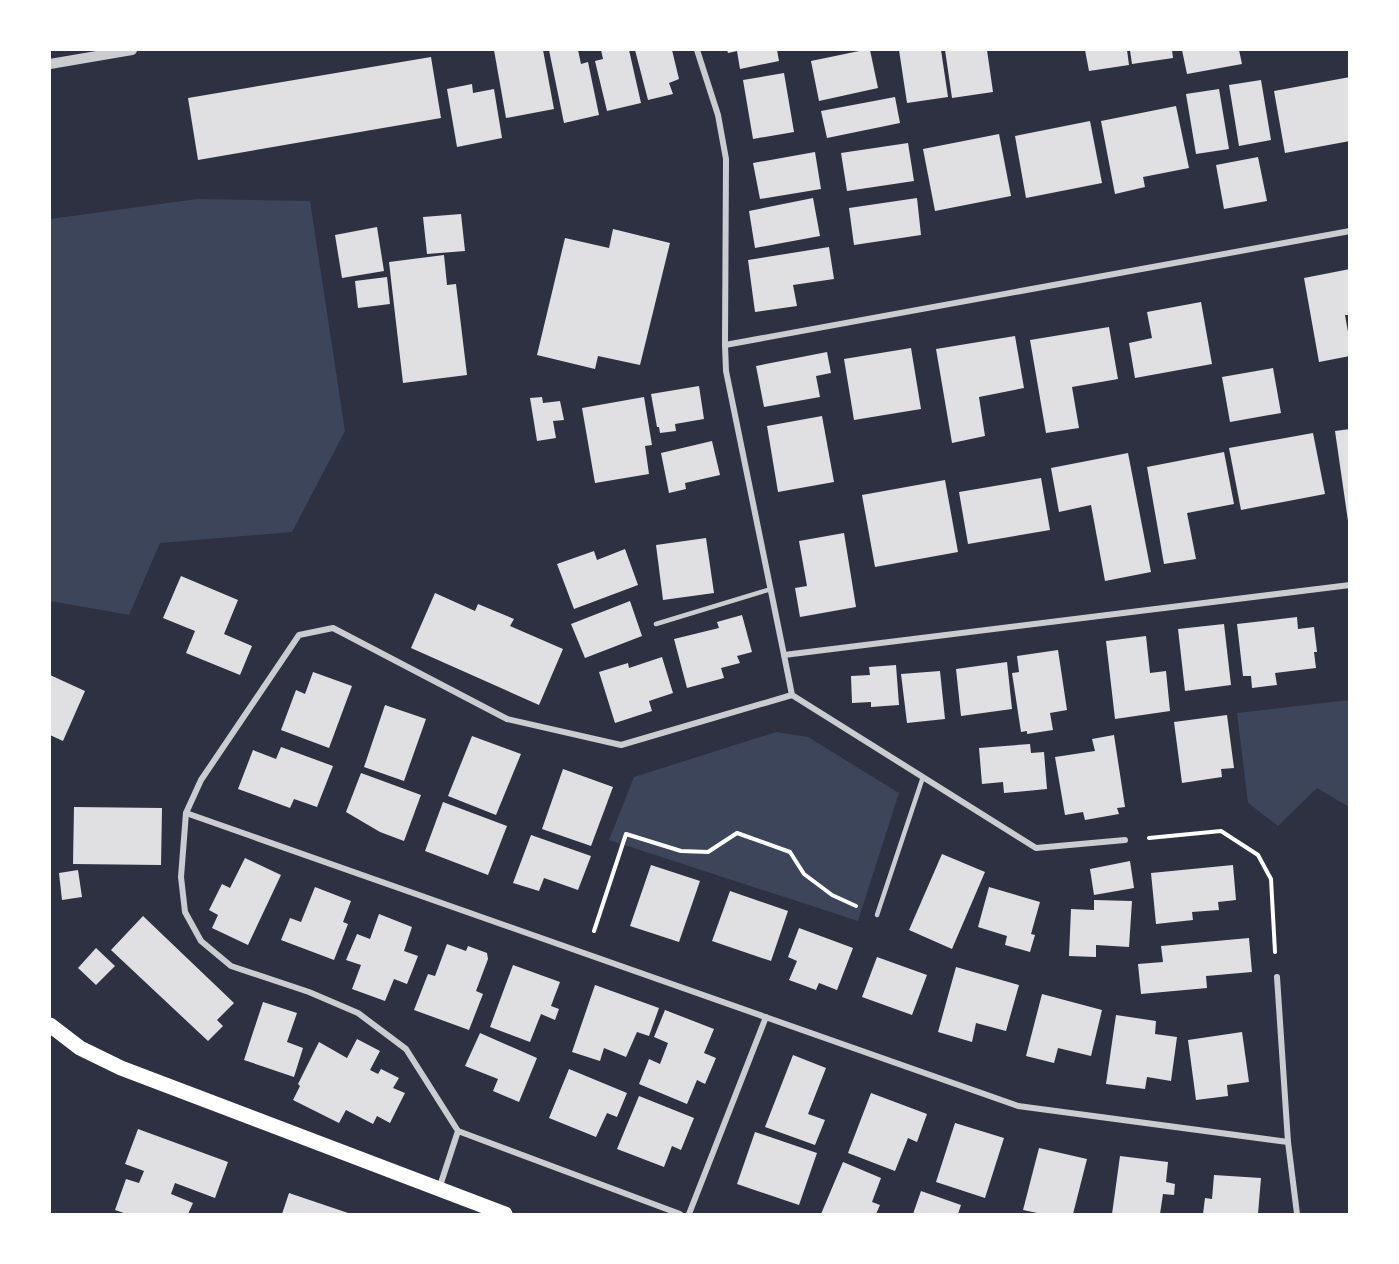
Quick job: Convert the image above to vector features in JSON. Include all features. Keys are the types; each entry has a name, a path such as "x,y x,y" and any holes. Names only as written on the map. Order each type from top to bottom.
{"main road":[{"path":"50,1025 80,1048 121,1068 505,1215"}],"street":[{"path":"50,64 132,50"},
{"path":"697,50 718,115 726,159 724,345 726,371 792,695 1036,848 1125,840"},
{"path":"724,345 1350,231"},
{"path":"784,655 1350,585"},
{"path":"680,1215 458,1131 406,1049 358,1013 309,992 231,966 201,941 185,912 181,877 186,813 201,780 299,635 333,628 507,719 621,745 792,695"},
{"path":"186,813 1018,1106 1288,1142"},
{"path":"1277,977 1288,1142 1297,1215"},
{"path":"689,1215 766,1017"},
{"path":"439,1190 458,1131"}],"lane":[{"path":"656,624 771,590"},
{"path":"877,915 923,777"}],"path":[{"path":"1125,840 1221,831 1258,855 1271,879 1277,977"},
{"path":"587,954 626,834 681,851 708,852 737,833 790,852 804,874 831,895 877,915"}],"shaded area":[{"path":"197,199 310,201 345,431 292,532 160,543 129,615 50,601 50,219"},
{"path":"1349,700 1349,807 1317,788 1278,826 1248,803 1237,713"},
{"path":"776,732 808,737 899,793 858,921 609,840 634,777"}],"building":[{"path":"494,50 543,50 554,109 506,118"},
{"path":"549,50 578,50 581,64 588,62 599,115 564,123"},
{"path":"601,50 629,50 641,103 607,111 595,61 603,59"},
{"path":"635,50 672,50 679,79 669,83 673,94 648,100"},
{"path":"727,50 777,50 779,61 740,69 737,51 728,53"},
{"path":"870,50 878,88 819,101 811,61"},
{"path":"899,50 941,50 948,97 907,103"},
{"path":"945,50 987,50 993,92 952,98"},
{"path":"1085,50 1127,50 1129,65 1089,71"},
{"path":"1130,50 1172,50 1173,58 1132,64"},
{"path":"1182,50 1239,50 1242,64 1187,74"},
{"path":"431,57 441,118 198,160 188,98"},
{"path":"784,73 794,132 753,139 743,80"},
{"path":"1350,77 1350,141 1285,153 1274,91"},
{"path":"1261,80 1271,140 1239,146 1229,85"},
{"path":"472,84 473,93 494,89 502,138 457,147 447,89"},
{"path":"1219,89 1229,149 1196,154 1186,94"},
{"path":"895,97 900,123 827,138 821,111"},
{"path":"1176,106 1189,168 1143,177 1145,187 1115,194 1101,121"},
{"path":"1090,121 1102,183 1026,198 1015,136"},
{"path":"999,134 1011,196 935,211 923,149"},
{"path":"908,143 914,181 847,191 841,153"},
{"path":"815,152 821,189 760,199 753,163"},
{"path":"1258,157 1267,201 1224,209 1216,165"},
{"path":"813,198 820,236 755,248 749,211"},
{"path":"917,198 921,235 854,245 849,208"},
{"path":"461,214 465,251 427,254 423,217"},
{"path":"377,227 384,271 342,278 335,235"},
{"path":"613,229 670,243 640,365 598,356 595,369 537,355 565,238 609,248"},
{"path":"829,247 834,279 793,285 797,306 755,312 748,260"},
{"path":"444,255 447,285 456,284 467,375 403,383 389,262"},
{"path":"1350,269 1350,315 1345,315 1350,356 1319,362 1304,278"},
{"path":"387,277 390,304 358,308 355,281"},
{"path":"1201,302 1212,364 1135,378 1129,343 1152,338 1147,312"},
{"path":"1109,327 1118,379 1072,387 1079,428 1046,433 1030,340"},
{"path":"1015,336 1024,388 979,397 985,436 952,443 936,349"},
{"path":"911,348 921,409 854,420 844,359"},
{"path":"827,352 831,373 816,376 820,397 764,407 756,366"},
{"path":"1273,368 1281,413 1230,422 1222,377"},
{"path":"699,386 704,419 675,424 676,431 660,433 651,394"},
{"path":"542,397 543,403 560,401 564,420 553,421 556,438 537,441 530,398"},
{"path":"644,397 652,445 645,446 649,474 595,483 582,408"},
{"path":"822,416 834,482 778,492 767,426"},
{"path":"1350,429 1350,521 1348,521 1335,431"},
{"path":"1313,433 1325,494 1241,510 1229,448"},
{"path":"712,441 720,475 685,483 686,489 669,493 661,453"},
{"path":"1224,452 1234,504 1187,513 1196,559 1164,564 1147,467"},
{"path":"1128,453 1151,572 1105,581 1091,505 1059,512 1051,468"},
{"path":"1041,478 1050,530 968,544 959,492"},
{"path":"945,480 958,552 875,567 862,495"},
{"path":"844,533 856,607 800,617 795,588 807,586 799,541"},
{"path":"706,538 714,593 663,600 656,545"},
{"path":"625,549 638,585 574,609 557,564 594,551 597,560"},
{"path":"181,576 238,600 224,634 252,646 240,675 186,653 195,631 163,618"},
{"path":"435,593 475,611 478,604 514,619 510,626 563,649 539,705 411,648"},
{"path":"630,601 642,636 585,658 571,624"},
{"path":"742,615 752,652 737,656 740,663 721,668 724,678 687,688 674,639 719,628 717,622"},
{"path":"1297,617 1298,629 1314,627 1316,668 1275,673 1277,685 1252,688 1251,676 1243,676 1237,624"},
{"path":"1224,624 1231,685 1185,691 1178,629"},
{"path":"1146,636 1150,673 1166,671 1170,711 1115,719 1106,641"},
{"path":"1058,650 1067,710 1050,713 1053,730 1027,734 1027,731 1021,732 1012,673 1019,672 1017,656"},
{"path":"662,657 673,693 649,701 652,711 615,723 599,672 628,663 629,668"},
{"path":"1007,662 1012,709 961,716 956,669"},
{"path":"896,665 899,705 871,707 871,702 852,703 851,676 870,675 869,667"},
{"path":"940,671 945,719 907,723 901,674"},
{"path":"313,672 352,686 329,748 281,730 296,690 305,694"},
{"path":"50,675 85,691 63,741 50,735"},
{"path":"385,705 426,719 404,781 364,767"},
{"path":"1227,715 1234,768 1221,769 1222,777 1182,783 1174,722"},
{"path":"1114,735 1125,807 1117,808 1119,814 1085,820 1083,812 1065,815 1055,757 1095,751 1092,739"},
{"path":"472,736 521,754 496,815 448,796"},
{"path":"1030,744 1031,753 1044,752 1047,789 1004,793 1003,782 982,784 979,748"},
{"path":"281,747 333,766 317,807 294,799 290,808 238,789 253,750 276,759"},
{"path":"563,769 613,787 591,846 542,829"},
{"path":"361,773 421,795 404,841 380,832 346,812"},
{"path":"443,802 507,826 488,875 425,851"},
{"path":"74,807 162,808 161,865 73,864"},
{"path":"531,835 591,856 578,890 544,878 539,891 513,883"},
{"path":"942,854 985,872 952,949 909,930"},
{"path":"245,858 281,875 248,945 212,928 218,915 209,910 222,884 230,888"},
{"path":"1130,861 1134,888 1094,895 1090,869"},
{"path":"651,865 700,881 679,942 630,926"},
{"path":"1233,865 1236,900 1218,902 1219,910 1192,912 1193,920 1156,924 1151,873"},
{"path":"78,870 82,897 62,900 59,873"},
{"path":"315,887 351,901 343,922 348,924 334,960 281,940 290,918 301,922"},
{"path":"989,887 1040,902 1031,934 1035,935 1030,952 1005,945 1007,936 978,927"},
{"path":"730,891 788,911 771,961 712,941"},
{"path":"1094,900 1132,901 1129,947 1096,945 1096,957 1069,956 1071,909 1094,910"},
{"path":"379,914 412,927 404,951 418,956 407,984 394,979 385,1001 352,989 361,965 346,960 357,934 370,939"},
{"path":"143,916 234,1003 217,1020 223,1026 208,1041 111,950"},
{"path":"799,928 853,948 837,990 819,983 816,990 789,980 797,961 788,957"},
{"path":"1249,938 1252,972 1206,976 1207,988 1141,994 1138,964 1163,962 1161,946"},
{"path":"447,944 466,951 468,946 487,953 488,959 476,991 483,994 469,1030 414,1010 428,974 435,976"},
{"path":"96,948 115,966 96,985 78,968"},
{"path":"877,957 927,975 912,1015 862,997"},
{"path":"513,965 560,982 551,1006 559,1009 555,1020 541,1014 530,1042 490,1027"},
{"path":"956,967 1019,985 1006,1031 976,1023 972,1042 938,1032"},
{"path":"595,985 659,1008 649,1036 637,1032 626,1057 604,1048 600,1061 572,1052"},
{"path":"1042,994 1102,1010 1091,1056 1058,1048 1054,1063 1026,1056"},
{"path":"263,1002 297,1013 287,1042 303,1048 294,1077 244,1060"},
{"path":"665,1010 714,1029 704,1053 716,1058 705,1084 697,1080 687,1104 639,1084 649,1059 660,1064 668,1043 654,1037"},
{"path":"1116,1015 1156,1021 1155,1034 1177,1037 1171,1081 1147,1077 1145,1089 1106,1084"},
{"path":"1242,1032 1249,1082 1227,1085 1228,1096 1196,1100 1188,1040"},
{"path":"480,1033 537,1058 519,1102 493,1091 498,1079 465,1066"},
{"path":"357,1039 380,1051 370,1070 378,1074 381,1069 399,1078 393,1088 405,1093 390,1123 377,1116 373,1124 346,1110 339,1123 293,1100 300,1086 298,1084 319,1042 347,1058"},
{"path":"793,1055 826,1068 808,1114 825,1120 815,1145 765,1127"},
{"path":"569,1069 627,1093 617,1117 607,1113 596,1137 549,1118"},
{"path":"871,1093 927,1114 917,1142 908,1138 895,1171 848,1153"},
{"path":"639,1096 694,1118 681,1150 672,1146 664,1167 617,1149"},
{"path":"955,1123 1004,1138 985,1198 936,1182"},
{"path":"138,1129 228,1162 215,1198 175,1183 171,1194 193,1203 188,1214 127,1214 115,1210 126,1179 139,1183 144,1171 125,1164"},
{"path":"755,1132 817,1153 799,1205 737,1184"},
{"path":"1039,1148 1087,1159 1073,1214 1042,1214 1023,1210"},
{"path":"1120,1156 1168,1162 1166,1182 1175,1184 1174,1195 1163,1194 1160,1214 1112,1214"},
{"path":"843,1162 881,1178 872,1202 880,1205 876,1214 821,1214"},
{"path":"1214,1175 1261,1178 1258,1214 1203,1214 1205,1198 1212,1199"},
{"path":"921,1191 961,1205 958,1214 913,1214"},
{"path":"289,1193 351,1214 282,1214"}]}
